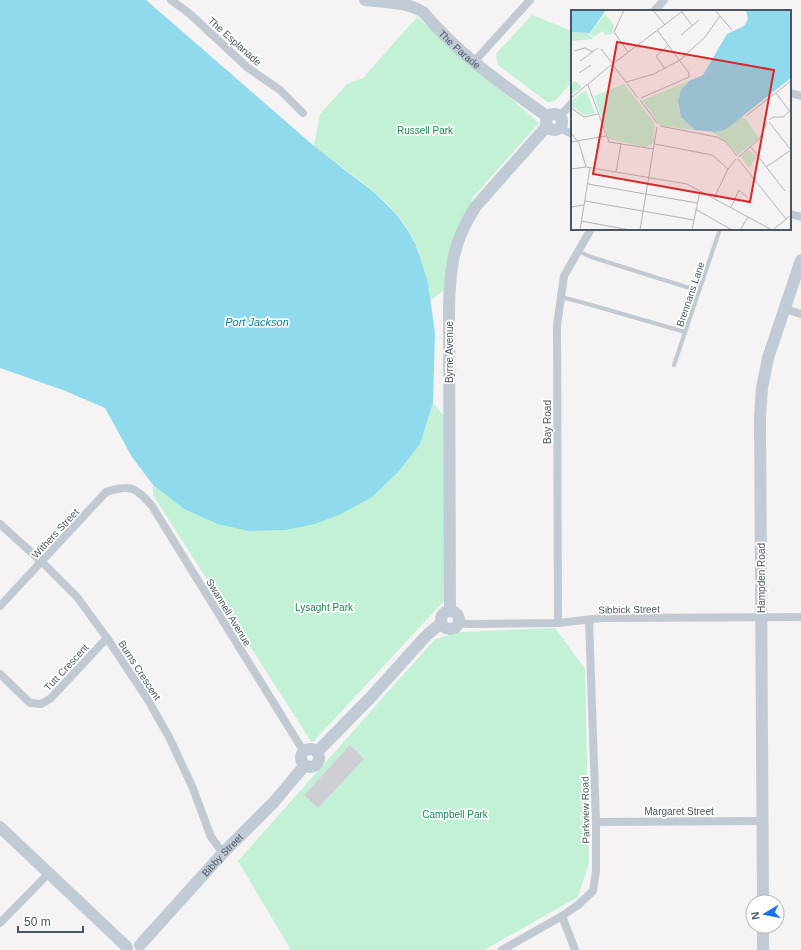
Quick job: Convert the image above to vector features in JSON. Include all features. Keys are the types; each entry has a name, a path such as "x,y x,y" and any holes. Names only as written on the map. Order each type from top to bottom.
{"street":[{"name":"The Esplanade","path":"171,0 190,14 248,68 280,90 303,113"},
{"name":"The Parade","path":"366,0 403,5 423,12 447,39 473,63 571,133"},
{"path":"473,63 530,0"},
{"path":"655,10 664,0"},
{"path":"791,93 801,96"},
{"name":"Byrne Avenue","path":"450,611 449,308 452,264 466,221 476,206 571,104"},
{"path":"791,214 801,217"},
{"name":"Bay Road","path":"558,623 557,325 564,276 590,230"},
{"name":"Hampden Road","path":"762,894 760,416 768,358 801,260"},
{"path":"785,309 801,314"},
{"name":"Withers Street","path":"0,606 106,492 120,488 131,488"},
{"name":"Swannell Avenue","path":"131,488 141,494 152,506 304,752"},
{"name":"Burns Crescent","path":"0,524 42,562 77,598 107,638 148,700 169,737 192,786 211,836 223,853"},
{"path":"317,752 370,698 426,636 441,623 442,614 444,612 450,611 457,615 458,623 454,627 448,629 441,623"},
{"name":"Sibbick Street","path":"458,623 558,623 609,618 801,617"},
{"name":"Parkview Road","path":"502,950 562,916 578,905 593,891 596,871 596,822 589,620"},
{"name":"Tutt Crescent","path":"0,674 30,703 42,704 50,698 107,638"},
{"path":"310,749 317,752 319,757 317,764 310,767 305,765 302,760 304,752 310,749"},
{"name":"Bibby Street","path":"142,947 223,853 274,802 305,765"},
{"name":"Margaret Street","path":"596,822 762,821"},
{"path":"0,827 126,948 129,944 135,942 142,947"},
{"path":"0,923 49,873"},
{"path":"562,916 575,950"},
{"path":"763,934 763,950"}],"lane":[{"name":"Brennans Lane","path":"674,365 720,230"},
{"path":"578,251 591,257 699,290"},
{"path":"561,297 685,332"}],"green space":[{"path":"532,15 571,31 571,83 555,101 547,102 498,65 496,54"},
{"name":"Russell Park","path":"417,17 539,123 473,197 452,247 444,290 431,300 417,246 397,214 371,189 314,146 320,114 347,84 363,78"},
{"name":"Lysaght Park","path":"433,403 444,416 444,601 312,743 153,495 153,485 184,509 420,444"},
{"name":"Campbell Park","path":"555,628 585,669 589,863 578,897 484,950 291,950 238,861 435,639 460,632"}],"water":[{"name":"Port Jackson","path":"0,0 146,0 314,146 375,193 397,215 416,245 428,283 435,333 433,403 420,444 399,471 372,497 341,514 315,524 285,530 249,531 218,524 184,509 153,485 132,457 105,408 63,390 0,368"}],"building":[{"path":"350,745 364,759 318,808 304,795"}]}
